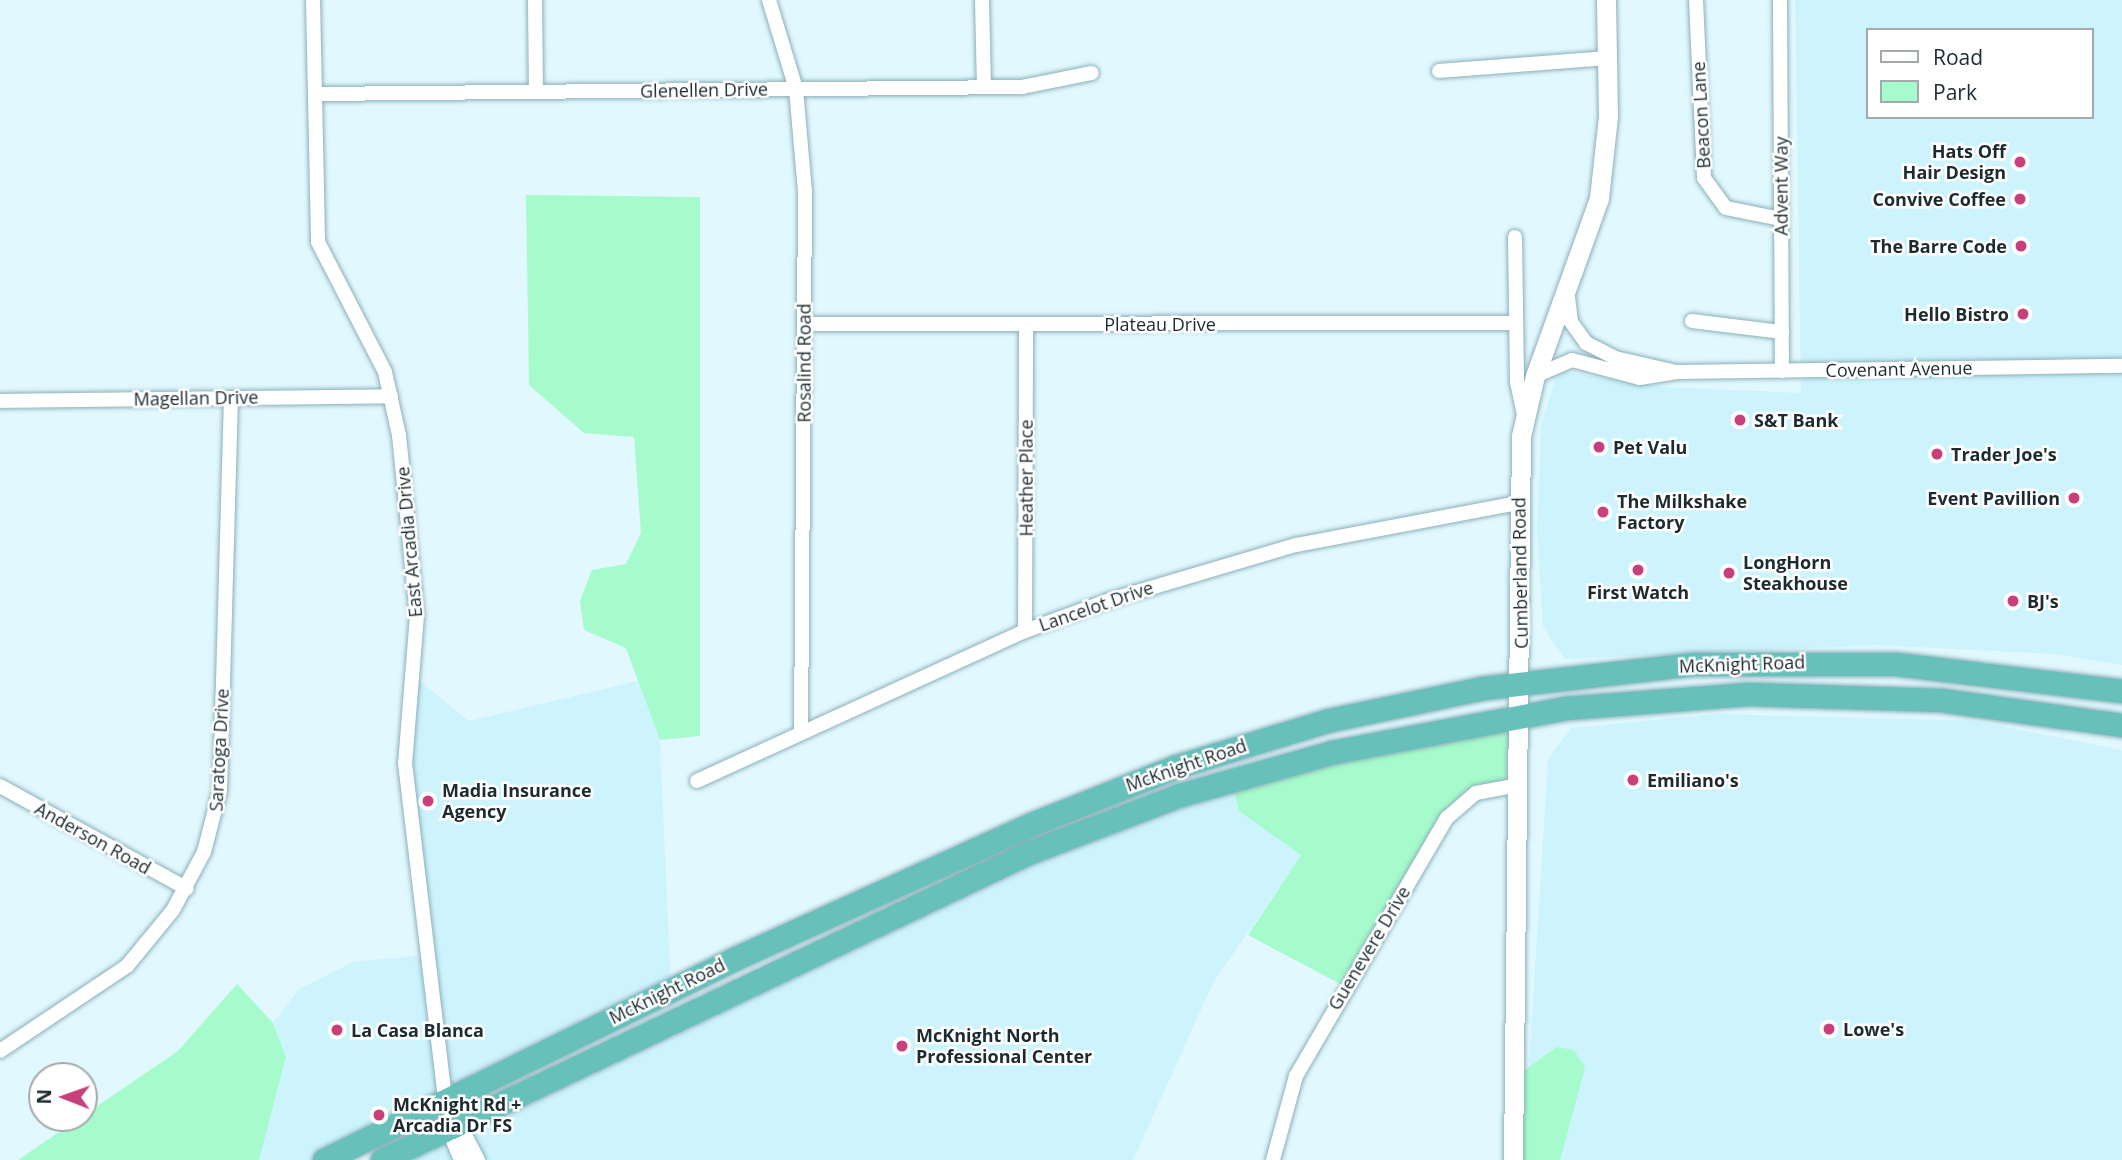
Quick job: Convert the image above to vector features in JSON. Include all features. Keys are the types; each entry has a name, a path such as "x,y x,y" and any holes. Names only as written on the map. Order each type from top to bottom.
{"highway":[{"name":"McKnight Road","path":"324,1160 747,954 1175,767 1326,721 1521,683 1660,667 1808,662 1944,667 2122,691"},
{"name":"McKnight Road","path":"382,1160 1078,832 1295,762 1520,715 1674,698 1830,694 1992,705 2122,725"}],"main road":[{"name":"Cumberland Road","path":"1513,1160 1521,683 1518,503 1524,416 1535,376 1567,298 1602,179 1608,58 1605,0"}],"street":[{"name":"East Arcadia Drive","path":"313,0 318,242 391,396 417,615 405,717 406,787 445,1100"},
{"path":"535,0 536,92"},
{"name":"Rosalind Road","path":"769,0 796,89 805,191 801,732"},
{"path":"982,0 984,86"},
{"name":"Beacon Lane","path":"1696,0 1704,178 1726,208 1782,219"},
{"name":"Advent Way","path":"1780,0 1782,371"},
{"path":"1439,71 1608,58"},
{"name":"Glenellen Drive","path":"315,94 984,86 1060,83 1092,72"},
{"path":"1515,237 1516,323 1524,416"},
{"name":"Covenant Avenue","path":"1567,298 1571,322 1586,342 1615,358 1676,372"},
{"path":"1692,321 1782,332"},
{"name":"Plateau Drive","path":"804,324 1516,323"},
{"name":"Heather Place","path":"1025,631 1026,324"},
{"name":"Covenant Avenue","path":"1535,376 1572,360 1640,378 1676,372 2122,366"},
{"name":"Magellan Drive","path":"0,401 391,396"},
{"name":"Saratoga Drive","path":"0,1051 127,966 187,889 211,835 220,790 231,398"},
{"name":"Lancelot Drive","path":"697,781 1025,631 1260,555 1518,503"},
{"name":"Guenevere Drive","path":"1273,1160 1296,1076 1447,818 1476,793 1519,785"},
{"name":"Anderson Road","path":"0,786 187,889"},
{"path":"445,1100 462,1160"},
{"path":"452,1126 477,1160"}],"shaded area":[{"path":"1795,0 2122,0 2122,665 2055,654 1876,645 1565,659 1543,627 1537,530 1541,424 1558,371 1662,387 1801,393"},
{"path":"411,674 469,721 642,680 660,740 671,990 324,1160 259,1160 286,1057 273,1023 298,990 353,962 426,955 406,787"},
{"path":"1719,714 1974,721 2122,750 2122,1160 1560,1160 1567,1124 1529,1065 1548,759 1571,728"},
{"path":"1231,779 1239,811 1302,854 1213,983 1133,1160 477,1160 459,1123 967,880"},
{"path":"446,1129 462,1160 382,1160"}],"green space":[{"path":"526,195 700,197 700,736 660,740 626,648 584,630 580,601 592,570 626,564 641,533 634,437 584,433 529,385"},
{"path":"1520,714 1519,785 1468,797 1346,987 1248,935 1301,855 1239,811 1231,779"},
{"path":"237,984 273,1023 286,1057 259,1160 18,1160 59,1132 98,1132 98,1106 178,1051"},
{"path":"1557,1047 1574,1050 1585,1068 1560,1160 1517,1160 1514,1078"}],"place":[{"name":"Hats Off Hair Design","path":"2020,162"},
{"name":"Convive Coffee","path":"2020,199"},
{"name":"The Barre Code","path":"2021,246"},
{"name":"Hello Bistro","path":"2023,314"},
{"name":"S&T Bank","path":"1740,420"},
{"name":"Pet Valu","path":"1599,447"},
{"name":"Trader Joe's","path":"1937,454"},
{"name":"Event Pavillion","path":"2074,498"},
{"name":"The Milkshake Factory","path":"1603,512"},
{"name":"First Watch","path":"1638,570"},
{"name":"LongHorn Steakhouse","path":"1729,573"},
{"name":"BJ's","path":"2013,601"},
{"name":"Emiliano's","path":"1633,780"},
{"name":"Madia Insurance Agency","path":"428,801"},
{"name":"Lowe's","path":"1829,1029"},
{"name":"La Casa Blanca","path":"337,1030"},
{"name":"McKnight North Professional Center","path":"902,1046"},
{"name":"McKnight Rd + Arcadia Dr FS","path":"379,1115"}]}
